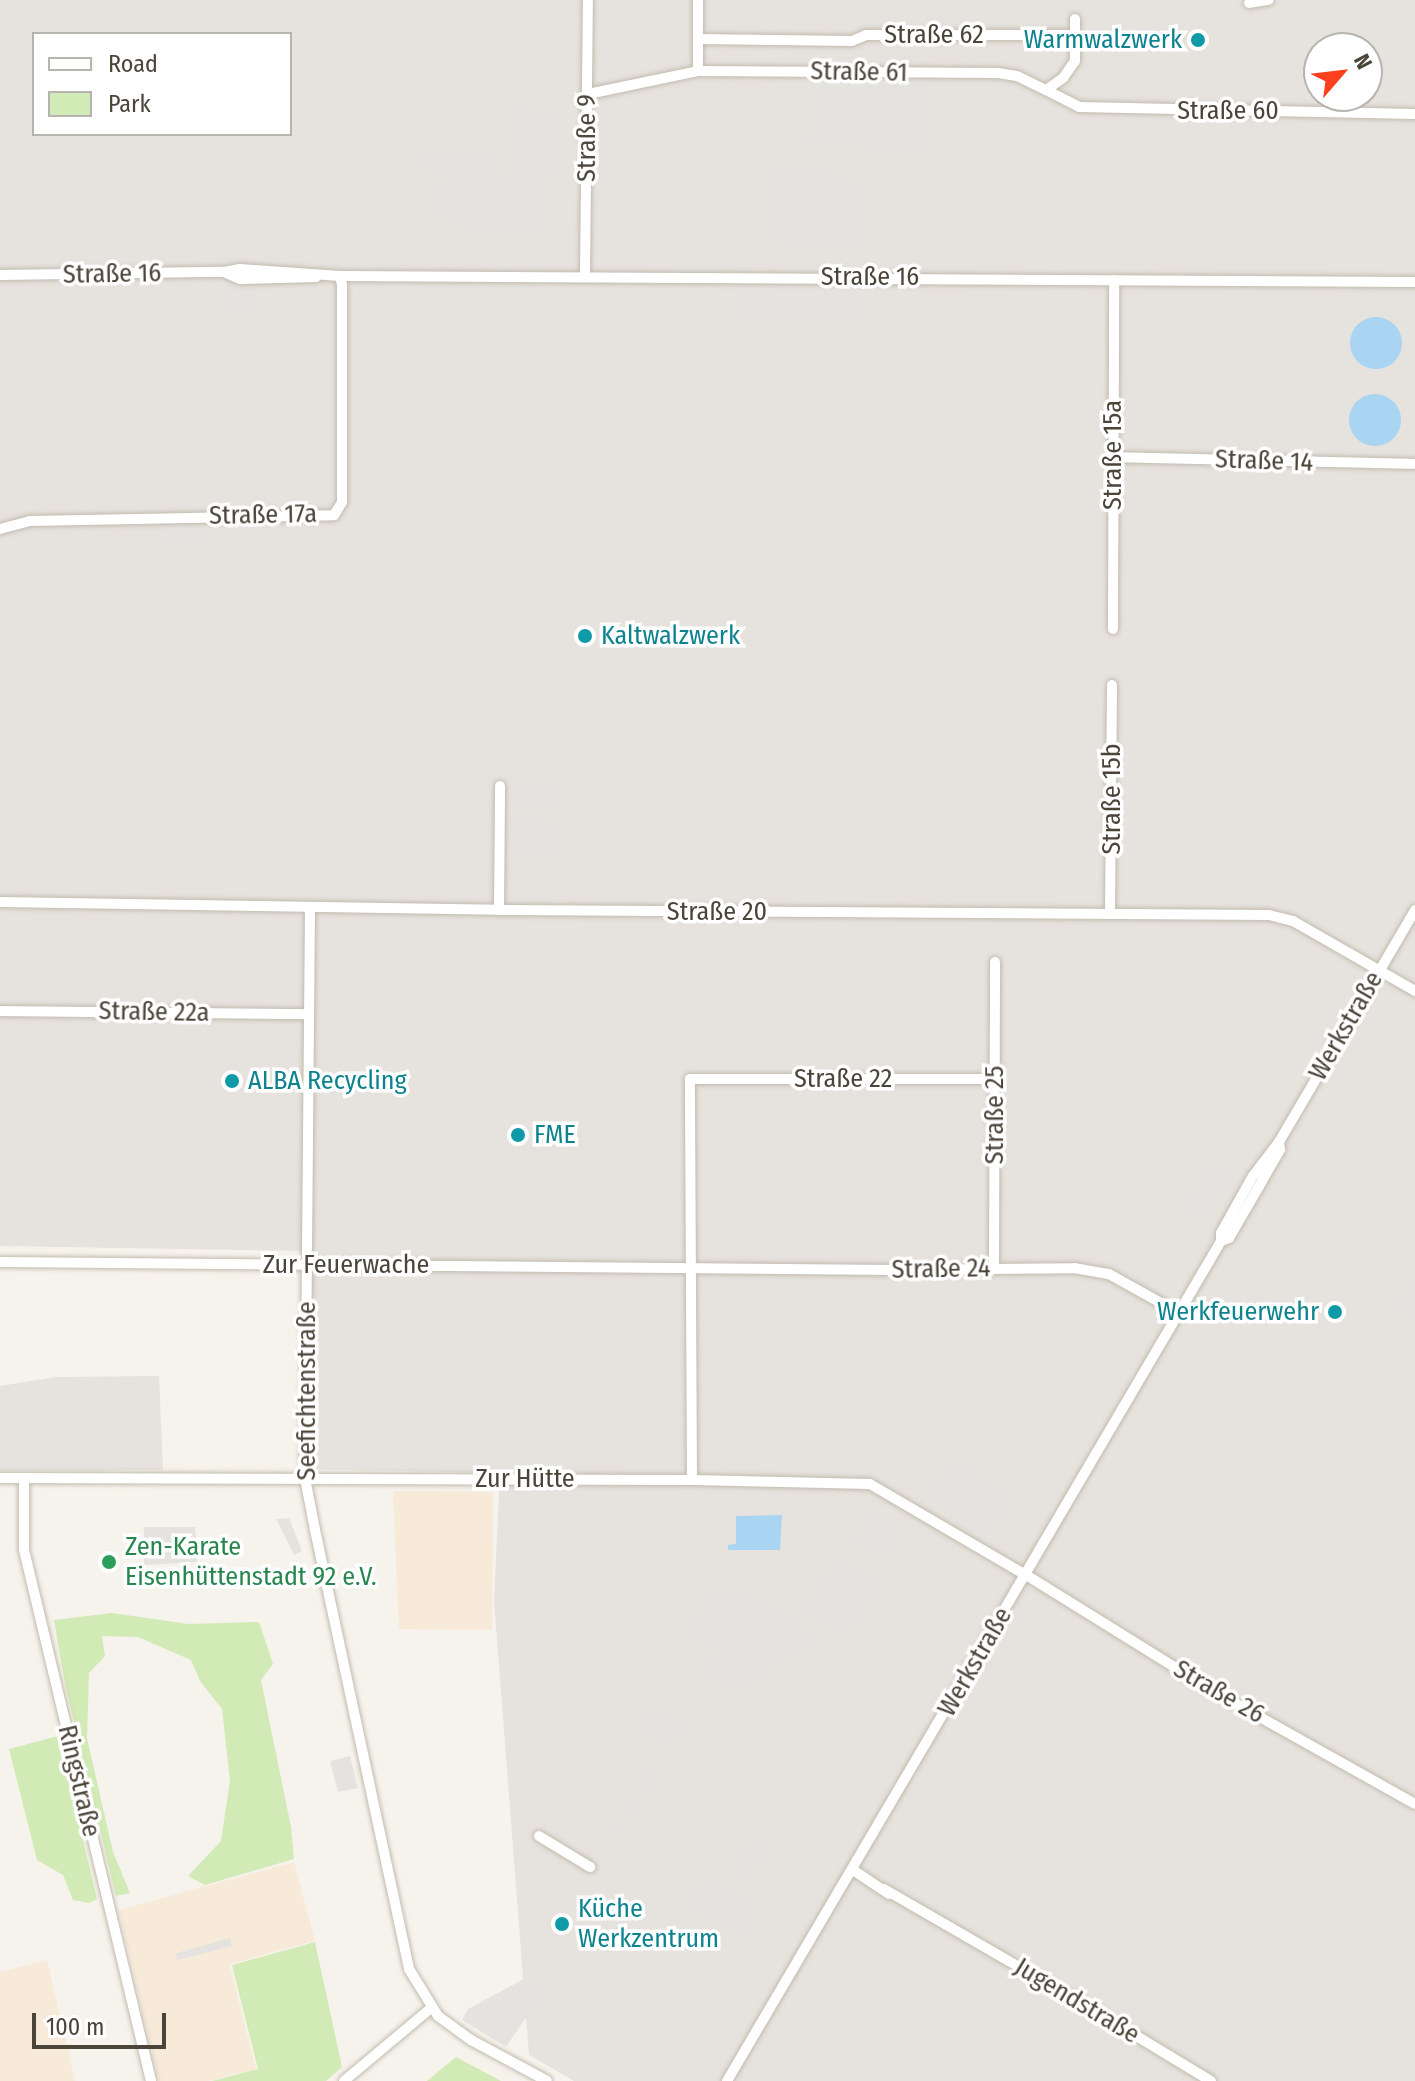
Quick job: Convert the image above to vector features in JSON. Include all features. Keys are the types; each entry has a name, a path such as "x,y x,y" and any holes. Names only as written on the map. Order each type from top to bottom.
{"street":[{"name":"Straße 9","path":"585,276 588,0"},
{"path":"698,0 698,71"},
{"path":"1249,3 1269,0"},
{"path":"1046,90 1063,78 1075,61 1075,19"},
{"name":"Straße 62","path":"698,39 852,41 866,35 1075,35"},
{"name":"Straße 61","path":"588,94 698,71 998,73 1017,76 1046,90"},
{"name":"Straße 60","path":"1046,90 1079,107 1415,114"},
{"name":"Straße 16","path":"0,275 224,272 240,269 340,276 1415,282"},
{"name":"Straße 17a","path":"0,529 30,521 334,515 342,502 340,276"},
{"name":"Straße 15a","path":"1113,629 1114,280"},
{"name":"Straße 14","path":"1113,457 1415,464"},
{"name":"Straße 15b","path":"1110,914 1112,685"},
{"path":"499,910 500,786"},
{"name":"Straße 20","path":"0,902 499,910 1269,915 1293,921 1415,991"},
{"name":"Seefichtenstraße","path":"310,908 305,1478 392,1901 409,1969 431,2008 471,2040 547,2081"},
{"name":"Werkstraße","path":"727,2081 1221,1241 1221,1233 1253,1176 1279,1142 1415,910"},
{"name":"Straße 25","path":"994,1269 995,962"},
{"name":"Straße 22a","path":"0,1011 308,1014"},
{"name":"Straße 22","path":"693,1268 690,1079 995,1079"},
{"name":"Zur Feuerwache","path":"0,1262 693,1268"},
{"path":"692,1480 693,1268"},
{"name":"Straße 24","path":"693,1268 1074,1268 1101,1272 1179,1313"},
{"name":"Zur Hütte","path":"0,1478 692,1480 870,1484 1026,1575"},
{"name":"Ringstraße","path":"24,1479 24,1550 151,2081"},
{"name":"Straße 26","path":"1026,1575 1210,1689 1415,1804"},
{"path":"539,1836 590,1867"},
{"name":"Jugendstraße","path":"853,1870 908,1907 942,1923 1211,2081"},
{"path":"347,2078 431,2008"}],"shaded area":[{"path":"0,0 1415,0 1415,2081 574,2081 529,2055 494,1601 500,1473 300,1469 303,1251 0,1246"},
{"path":"928,80 926,152 809,142 814,81"},
{"path":"512,109 554,110 553,181 545,182 543,229 466,228 466,221 438,220 439,180 512,181"},
{"path":"494,151 495,173 433,174 433,167 420,166 420,154"},
{"path":"769,167 823,170 860,188 857,247 770,242"},
{"path":"738,285 865,288 865,316 737,316"},
{"path":"221,291 254,291 255,312 221,312"},
{"path":"164,523 210,525 212,544 164,544"},
{"path":"554,782 552,809 511,810 512,783"},
{"path":"552,819 552,856 508,857 508,821"},
{"path":"1213,1165 1231,1176 1206,1221 1185,1209"},
{"path":"1415,1277 1415,1323 1395,1311"},
{"path":"159,1376 163,1470 0,1471 0,1386 56,1377"},
{"path":"954,1458 1015,1499 988,1537 922,1495"},
{"path":"393,1491 493,1492 492,1630 399,1629"},
{"path":"871,1511 903,1531 885,1560 854,1539"},
{"path":"289,1518 302,1551 294,1555 276,1519"},
{"path":"144,1527 195,1527 197,1562 144,1565"},
{"path":"835,1558 878,1583 847,1636 804,1610"},
{"path":"737,1587 813,1632 803,1651 732,1694 702,1676 717,1649 689,1633 709,1594"},
{"path":"655,1705 685,1724 670,1751 640,1733"},
{"path":"350,1756 358,1788 338,1792 330,1761"},
{"path":"652,1766 659,1770 619,1839 612,1836"},
{"path":"752,1835 770,1846 751,1881 733,1870"},
{"path":"294,1862 315,1941 229,1964 256,2069 208,2081 159,2081 119,1910"},
{"path":"706,1874 757,1904 740,1936 686,1907"},
{"path":"230,1938 232,1946 177,1960 176,1953"},
{"path":"47,1960 75,2081 0,2081 0,1972"},
{"path":"526,1978 546,1988 506,2047 462,2020 468,2009"}],"green space":[{"path":"112,1613 188,1624 259,1622 273,1664 261,1680 291,1827 294,1859 205,1885 188,1876 221,1841 230,1780 222,1709 200,1681 191,1660 138,1637 102,1636 105,1656 89,1673 87,1738 113,1852 130,1893 116,1896 65,1684 54,1620"},
{"path":"58,1736 97,1899 89,1903 73,1900 63,1875 37,1860 9,1749"},
{"path":"315,1942 342,2067 326,2081 212,2081 258,2069 232,1965"},
{"path":"456,2057 501,2081 427,2081"}],"water":[{"path":"1376,317 1395,324 1402,343 1395,362 1376,369 1357,362 1350,343 1357,324"},
{"path":"1375,394 1394,401 1401,420 1394,439 1375,446 1356,439 1349,420 1356,401"},
{"path":"782,1515 780,1550 728,1550 728,1545 736,1544 736,1516"}],"place":[{"name":"Warmwalzwerk","path":"1198,40"},
{"name":"Kaltwalzwerk","path":"585,636"},
{"name":"ALBA Recycling","path":"232,1081"},
{"name":"FME","path":"518,1135"},
{"name":"Werkfeuerwehr","path":"1335,1312"},
{"name":"Zen-Karate Eisenhüttenstadt 92 e.V.","path":"109,1562"},
{"name":"Küche Werkzentrum","path":"562,1924"}]}
